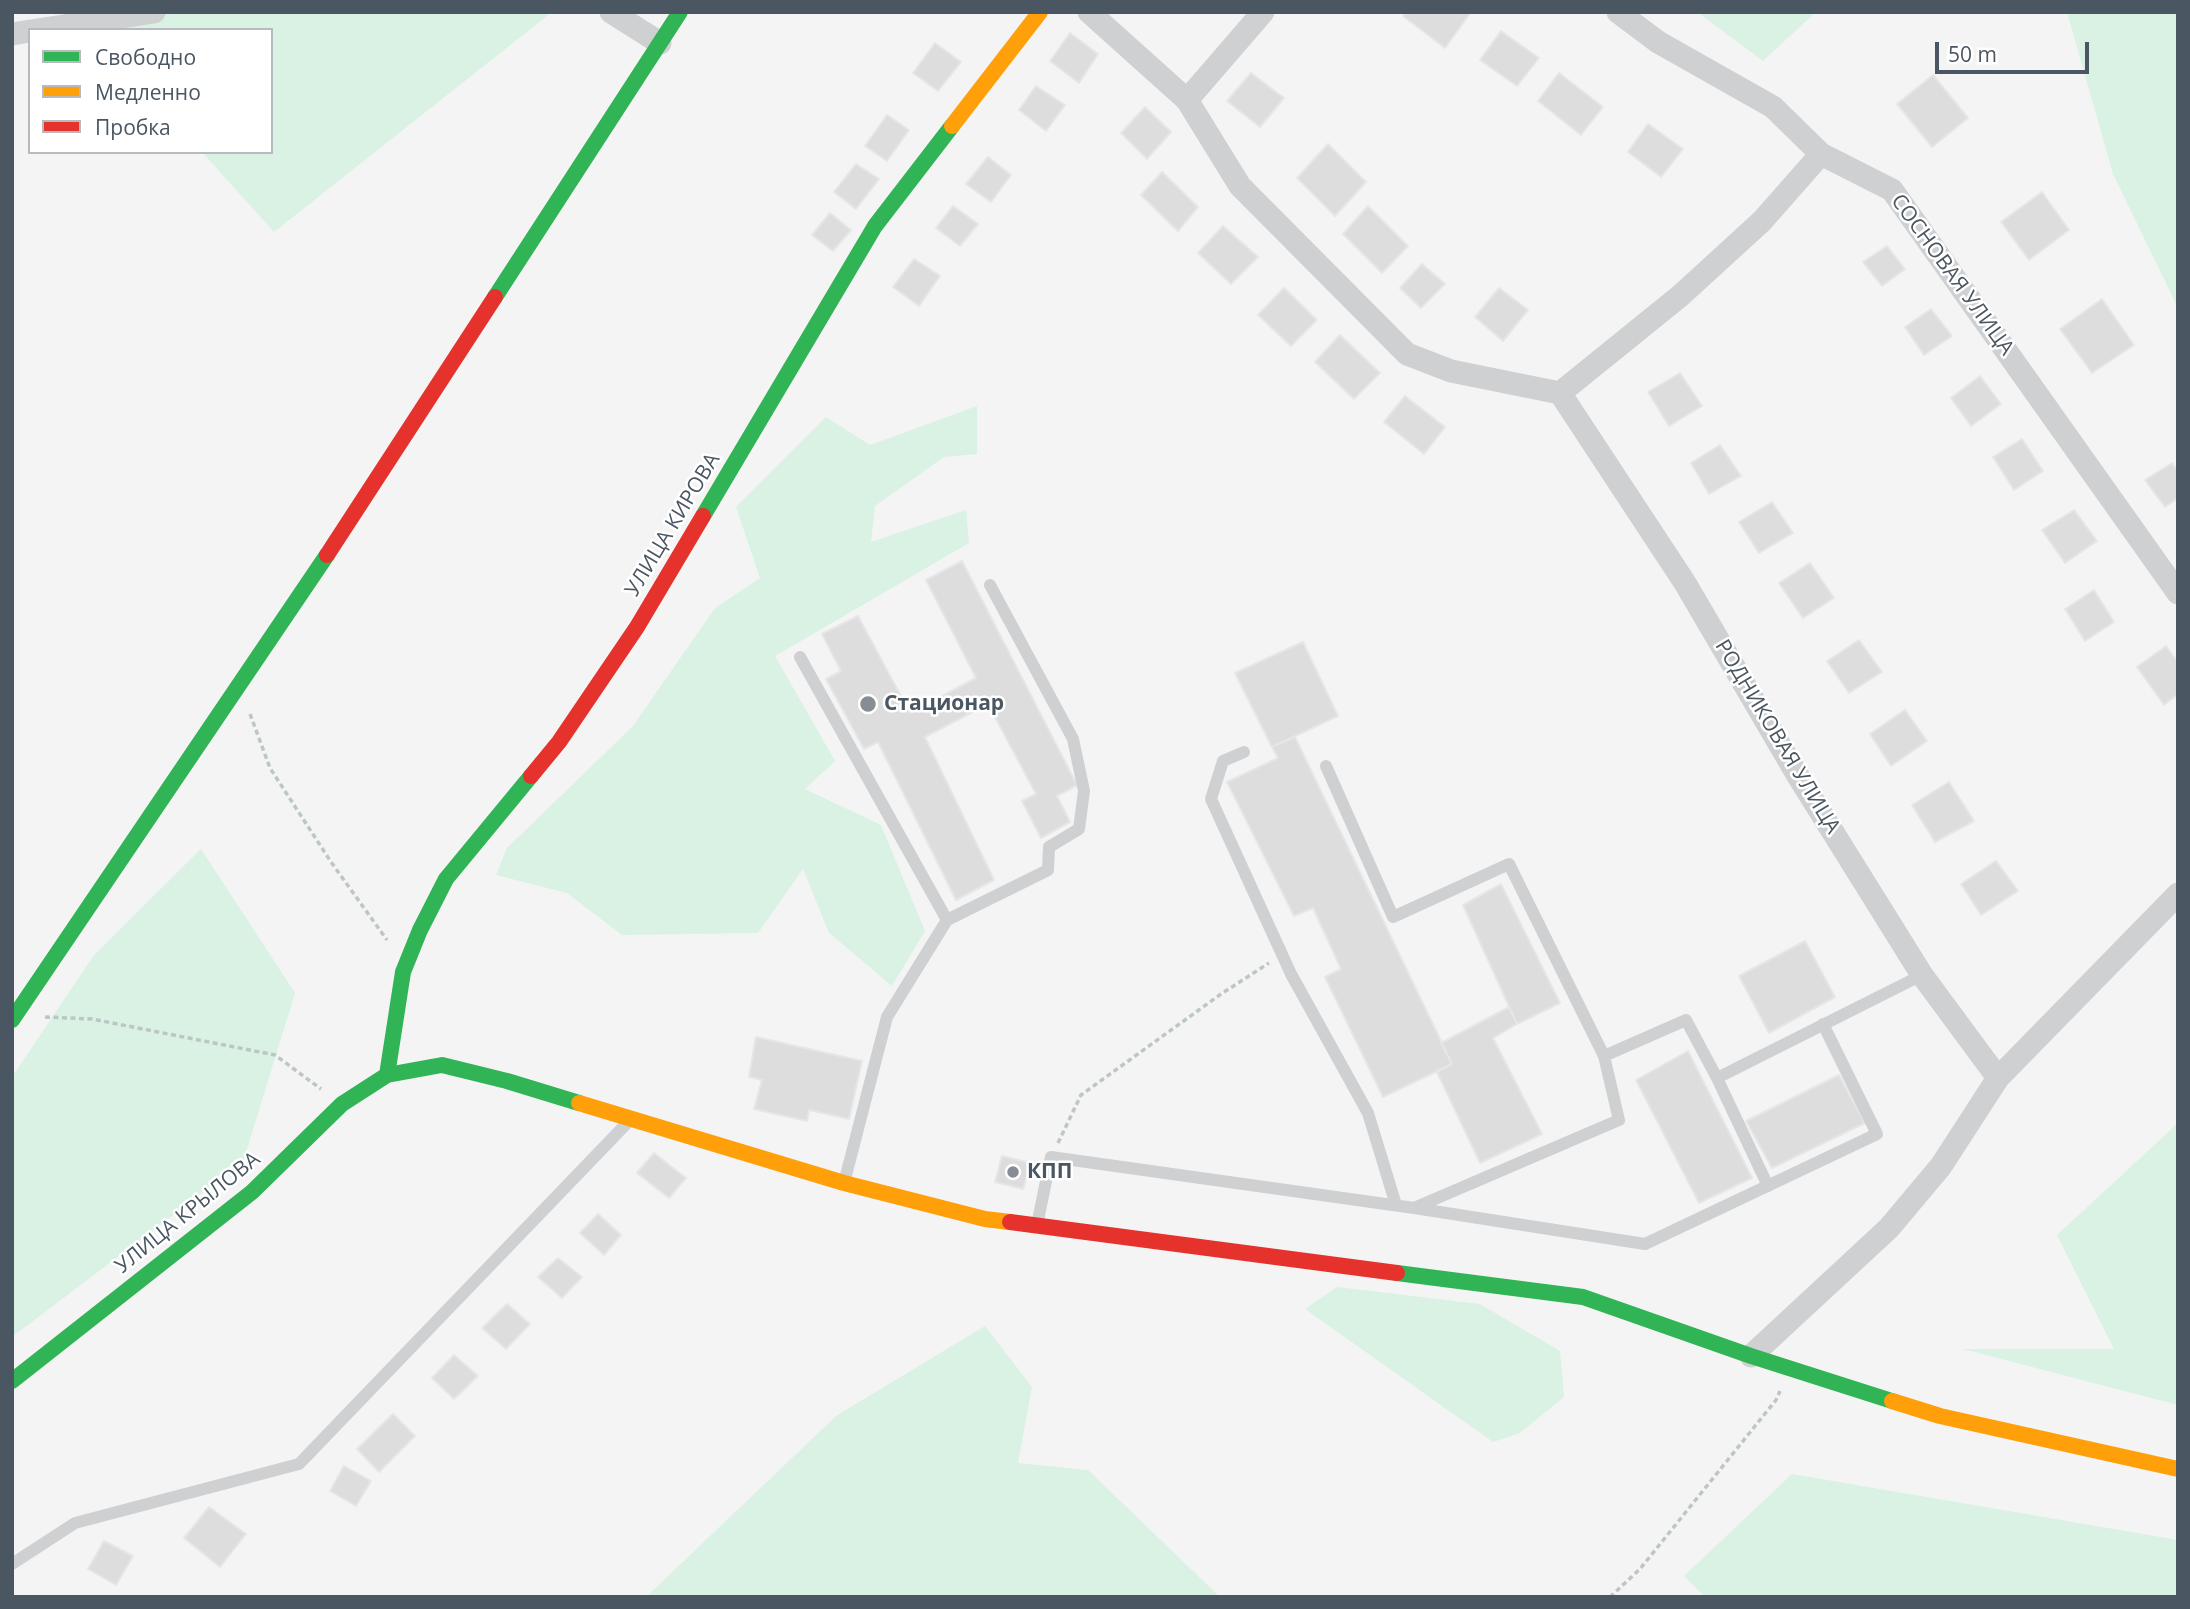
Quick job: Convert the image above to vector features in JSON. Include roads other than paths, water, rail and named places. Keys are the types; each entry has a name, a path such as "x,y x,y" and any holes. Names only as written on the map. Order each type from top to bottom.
{"street":[{"path":"50,28 154,12"},
{"path":"611,12 660,44"},
{"path":"14,1018 309,583 680,12"},
{"name":"УЛИЦА КИРОВА","path":"387,1075 403,972 420,930 446,879 559,742 637,627 875,226 1040,12"},
{"path":"1088,12 1187,100 1240,186 1407,354 1451,371 1559,393 1680,296 1762,221 1821,154"},
{"path":"1187,100 1263,12"},
{"name":"СОСНОВАЯ УЛИЦА","path":"1618,12 1658,42 1773,107 1821,154 1892,190 2178,593"},
{"name":"РОДНИКОВАЯ УЛИЦА","path":"1559,393 1685,583 1798,776 1922,975 1998,1079"},
{"path":"1751,1356 1889,1228 1941,1166 1998,1079 2178,894"},
{"path":"387,1075 442,1065 507,1081 844,1183 985,1219 1583,1297 1751,1356 1940,1416 2178,1468"},
{"name":"УЛИЦА КРЫЛОВА","path":"12,1381 252,1192 342,1104 387,1075"}],"lane":[{"path":"844,1183 887,1017 947,920 1048,870 1049,847 1079,829 1084,791 1073,739 990,584"},
{"path":"800,657 947,920"},
{"path":"1244,752 1223,761 1211,799 1282,955 1368,1114 1396,1205"},
{"path":"1326,766 1393,917 1509,864 1604,1056 1619,1120 1414,1208"},
{"path":"1717,1078 1922,975"},
{"path":"1604,1056 1686,1020 1717,1078 1768,1186"},
{"path":"1037,1225 1051,1157 1396,1205 1645,1244 1877,1134 1823,1024"},
{"path":"12,1564 75,1523 299,1464 630,1119"}],"place":[{"name":"Стационар","path":"868,704"},
{"name":"КПП","path":"1013,1172"}]}
